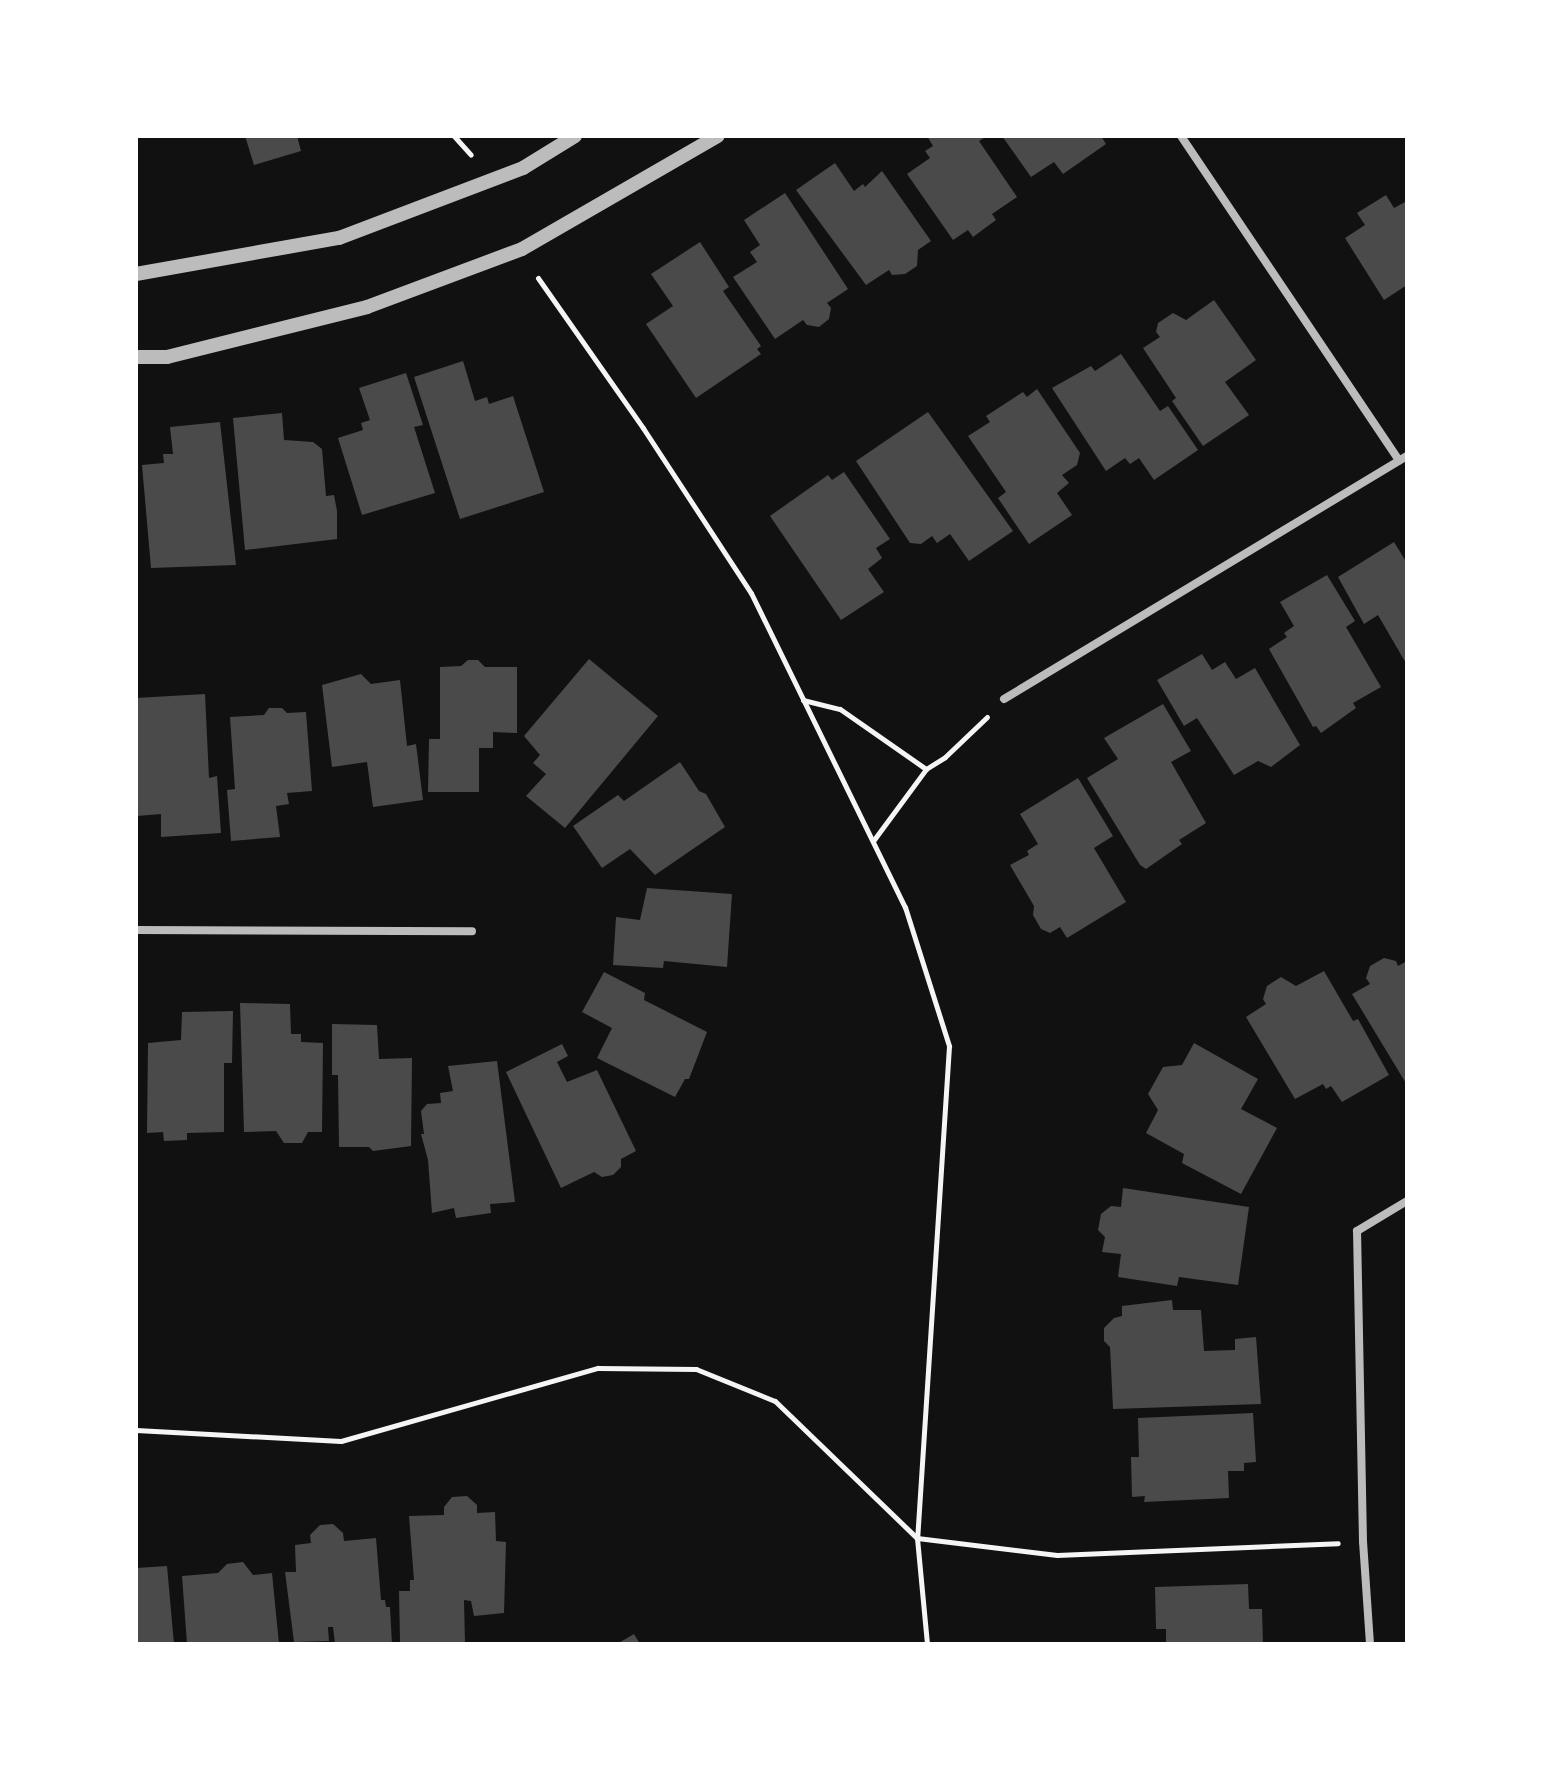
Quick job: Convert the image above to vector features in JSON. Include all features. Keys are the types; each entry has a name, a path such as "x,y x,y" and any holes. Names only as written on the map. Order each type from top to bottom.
{"street":[{"path":"136,274 339,238 523,168 575,136"},
{"path":"136,357 167,357 367,307 522,249 718,136"},
{"path":"1004,699 1403,458 1181,136"},
{"path":"136,930 472,931"},
{"path":"1370,1644 1363,1542 1357,1231 1407,1201"}],"path":[{"path":"454,136 471,155"},
{"path":"538,278 643,428 751,593 905,907 949,1046 917,1538 927,1644"},
{"path":"872,842 926,769 945,757 1004,699"},
{"path":"803,700 840,709 926,769"},
{"path":"136,1430 341,1441 598,1368 696,1369 775,1401 917,1538 1057,1555 1363,1542"}],"building":[{"path":"245,136 297,136 301,151 254,165"},
{"path":"927,136 987,136 979,141 1017,197 992,214 996,220 973,237 968,230 953,240 907,174 930,158 925,151 933,146"},
{"path":"1002,136 1101,136 1106,144 1063,174 1054,162 1031,177"},
{"path":"835,163 854,191 863,184 865,187 882,171 931,241 918,250 917,266 905,274 892,275 889,270 866,285 796,190"},
{"path":"785,193 848,289 827,303 831,308 829,319 819,327 807,325 803,320 775,339 733,277 757,262 750,252 760,245 744,220"},
{"path":"1386,195 1394,208 1407,201 1407,285 1384,300 1345,238 1365,225 1357,213"},
{"path":"700,242 729,287 723,291 761,346 757,349 761,354 696,398 646,324 673,306 651,274"},
{"path":"1214,300 1256,360 1225,382 1249,415 1203,446 1172,401 1176,398 1143,348 1160,337 1156,332 1158,323 1173,313 1186,320"},
{"path":"1121,354 1160,411 1168,406 1198,450 1154,480 1139,458 1130,464 1125,458 1106,471 1052,388 1091,366 1095,371"},
{"path":"463,361 475,401 487,397 489,404 513,396 544,492 460,519 414,377"},
{"path":"406,373 423,425 414,427 435,493 362,515 338,438 363,430 361,423 370,420 359,388"},
{"path":"1037,389 1080,453 1077,465 1062,475 1069,483 1057,493 1072,515 1029,544 998,498 1006,492 968,436 990,422 986,416 1023,392 1027,397"},
{"path":"928,412 1013,531 969,561 950,534 937,543 932,536 921,544 910,543 856,461"},
{"path":"282,413 284,440 313,442 322,449 326,496 334,495 337,511 337,539 245,550 233,418"},
{"path":"220,422 236,565 151,568 142,465 164,463 163,454 173,454 170,427"},
{"path":"844,472 890,539 876,548 882,558 868,569 884,592 841,620 770,516 828,475 832,480"},
{"path":"1394,542 1407,563 1407,665 1378,615 1364,624 1338,577"},
{"path":"1327,575 1355,621 1346,627 1381,687 1353,703 1356,708 1321,733 1316,726 1313,727 1269,649 1287,637 1284,633 1294,626 1280,602"},
{"path":"1202,654 1212,670 1225,662 1236,679 1255,668 1300,745 1271,767 1258,761 1234,775 1197,718 1184,726 1157,680"},
{"path":"589,659 658,716 565,828 526,796 546,774 533,763 540,755 524,736"},
{"path":"468,660 478,660 485,667 517,667 517,733 493,732 493,748 479,748 479,792 428,792 429,739 440,739 440,667 461,666"},
{"path":"361,674 371,684 400,680 407,746 416,744 423,800 373,807 367,762 332,767 322,685"},
{"path":"205,694 209,778 217,776 221,833 161,837 161,814 137,816 136,698"},
{"path":"1163,704 1191,751 1171,762 1206,823 1179,840 1182,844 1146,869 1140,865 1087,778 1118,759 1104,738"},
{"path":"269,708 282,708 287,713 306,712 312,791 287,793 289,804 276,806 280,837 231,841 227,790 235,789 230,717 264,715"},
{"path":"680,762 699,791 706,794 725,827 655,875 630,849 602,868 573,826 618,795 624,801"},
{"path":"1078,778 1113,836 1094,848 1126,902 1067,938 1060,927 1050,933 1041,929 1033,915 1034,906 1010,865 1029,855 1027,851 1038,844 1020,814"},
{"path":"647,888 732,894 727,967 664,961 663,968 613,965 616,917 640,920"},
{"path":"1384,958 1396,961 1398,966 1407,961 1407,1085 1352,994 1370,984 1366,978 1370,966"},
{"path":"1324,971 1353,1021 1358,1019 1389,1075 1342,1102 1331,1086 1326,1089 1323,1084 1295,1099 1246,1017 1266,1004 1263,999 1267,986 1281,977 1296,986"},
{"path":"604,972 645,993 644,1000 707,1032 689,1079 685,1079 675,1097 597,1058 612,1028 582,1012"},
{"path":"240,1003 290,1004 291,1034 301,1034 301,1042 323,1043 322,1132 308,1132 302,1143 284,1143 276,1131 244,1132"},
{"path":"233,1011 232,1063 224,1063 224,1132 187,1133 187,1140 164,1141 163,1132 147,1133 148,1043 181,1040 182,1012"},
{"path":"332,1024 377,1025 379,1059 412,1058 411,1146 373,1151 369,1147 339,1147 338,1075 332,1075"},
{"path":"1194,1043 1258,1079 1241,1109 1277,1128 1241,1194 1182,1163 1184,1154 1146,1133 1158,1110 1148,1094 1163,1067 1182,1065"},
{"path":"562,1044 568,1056 557,1062 567,1082 597,1070 636,1151 621,1159 621,1167 613,1175 602,1177 594,1172 561,1188 506,1072"},
{"path":"497,1061 515,1202 490,1204 491,1213 456,1218 454,1208 432,1213 428,1160 421,1134 424,1134 421,1111 427,1104 441,1103 440,1093 453,1091 448,1066"},
{"path":"1123,1188 1249,1207 1238,1285 1179,1277 1177,1286 1118,1277 1121,1254 1102,1252 1105,1237 1098,1230 1101,1214 1111,1206 1121,1207"},
{"path":"1172,1300 1173,1310 1201,1310 1204,1351 1235,1350 1235,1339 1256,1337 1261,1404 1113,1409 1110,1347 1104,1341 1104,1328 1114,1318 1122,1316 1122,1306"},
{"path":"1253,1413 1256,1462 1244,1463 1244,1471 1228,1471 1229,1498 1144,1502 1145,1496 1132,1497 1131,1457 1139,1457 1138,1418"},
{"path":"467,1496 477,1505 477,1513 495,1512 496,1541 506,1542 504,1613 474,1616 471,1601 464,1600 465,1643 400,1642 399,1591 410,1591 410,1580 414,1580 409,1516 444,1515 444,1507 452,1497"},
{"path":"333,1524 343,1533 344,1541 376,1538 381,1600 385,1600 386,1607 390,1607 392,1644 335,1644 333,1627 328,1627 329,1641 294,1642 285,1572 296,1572 295,1545 311,1543 310,1535 320,1525"},
{"path":"243,1562 253,1575 272,1573 279,1644 187,1644 182,1576 218,1573 227,1564"},
{"path":"167,1566 174,1644 136,1644 136,1568"},
{"path":"1248,1584 1249,1609 1262,1609 1263,1644 1166,1644 1166,1629 1156,1629 1155,1587"},
{"path":"634,1634 640,1644 617,1644"}]}
